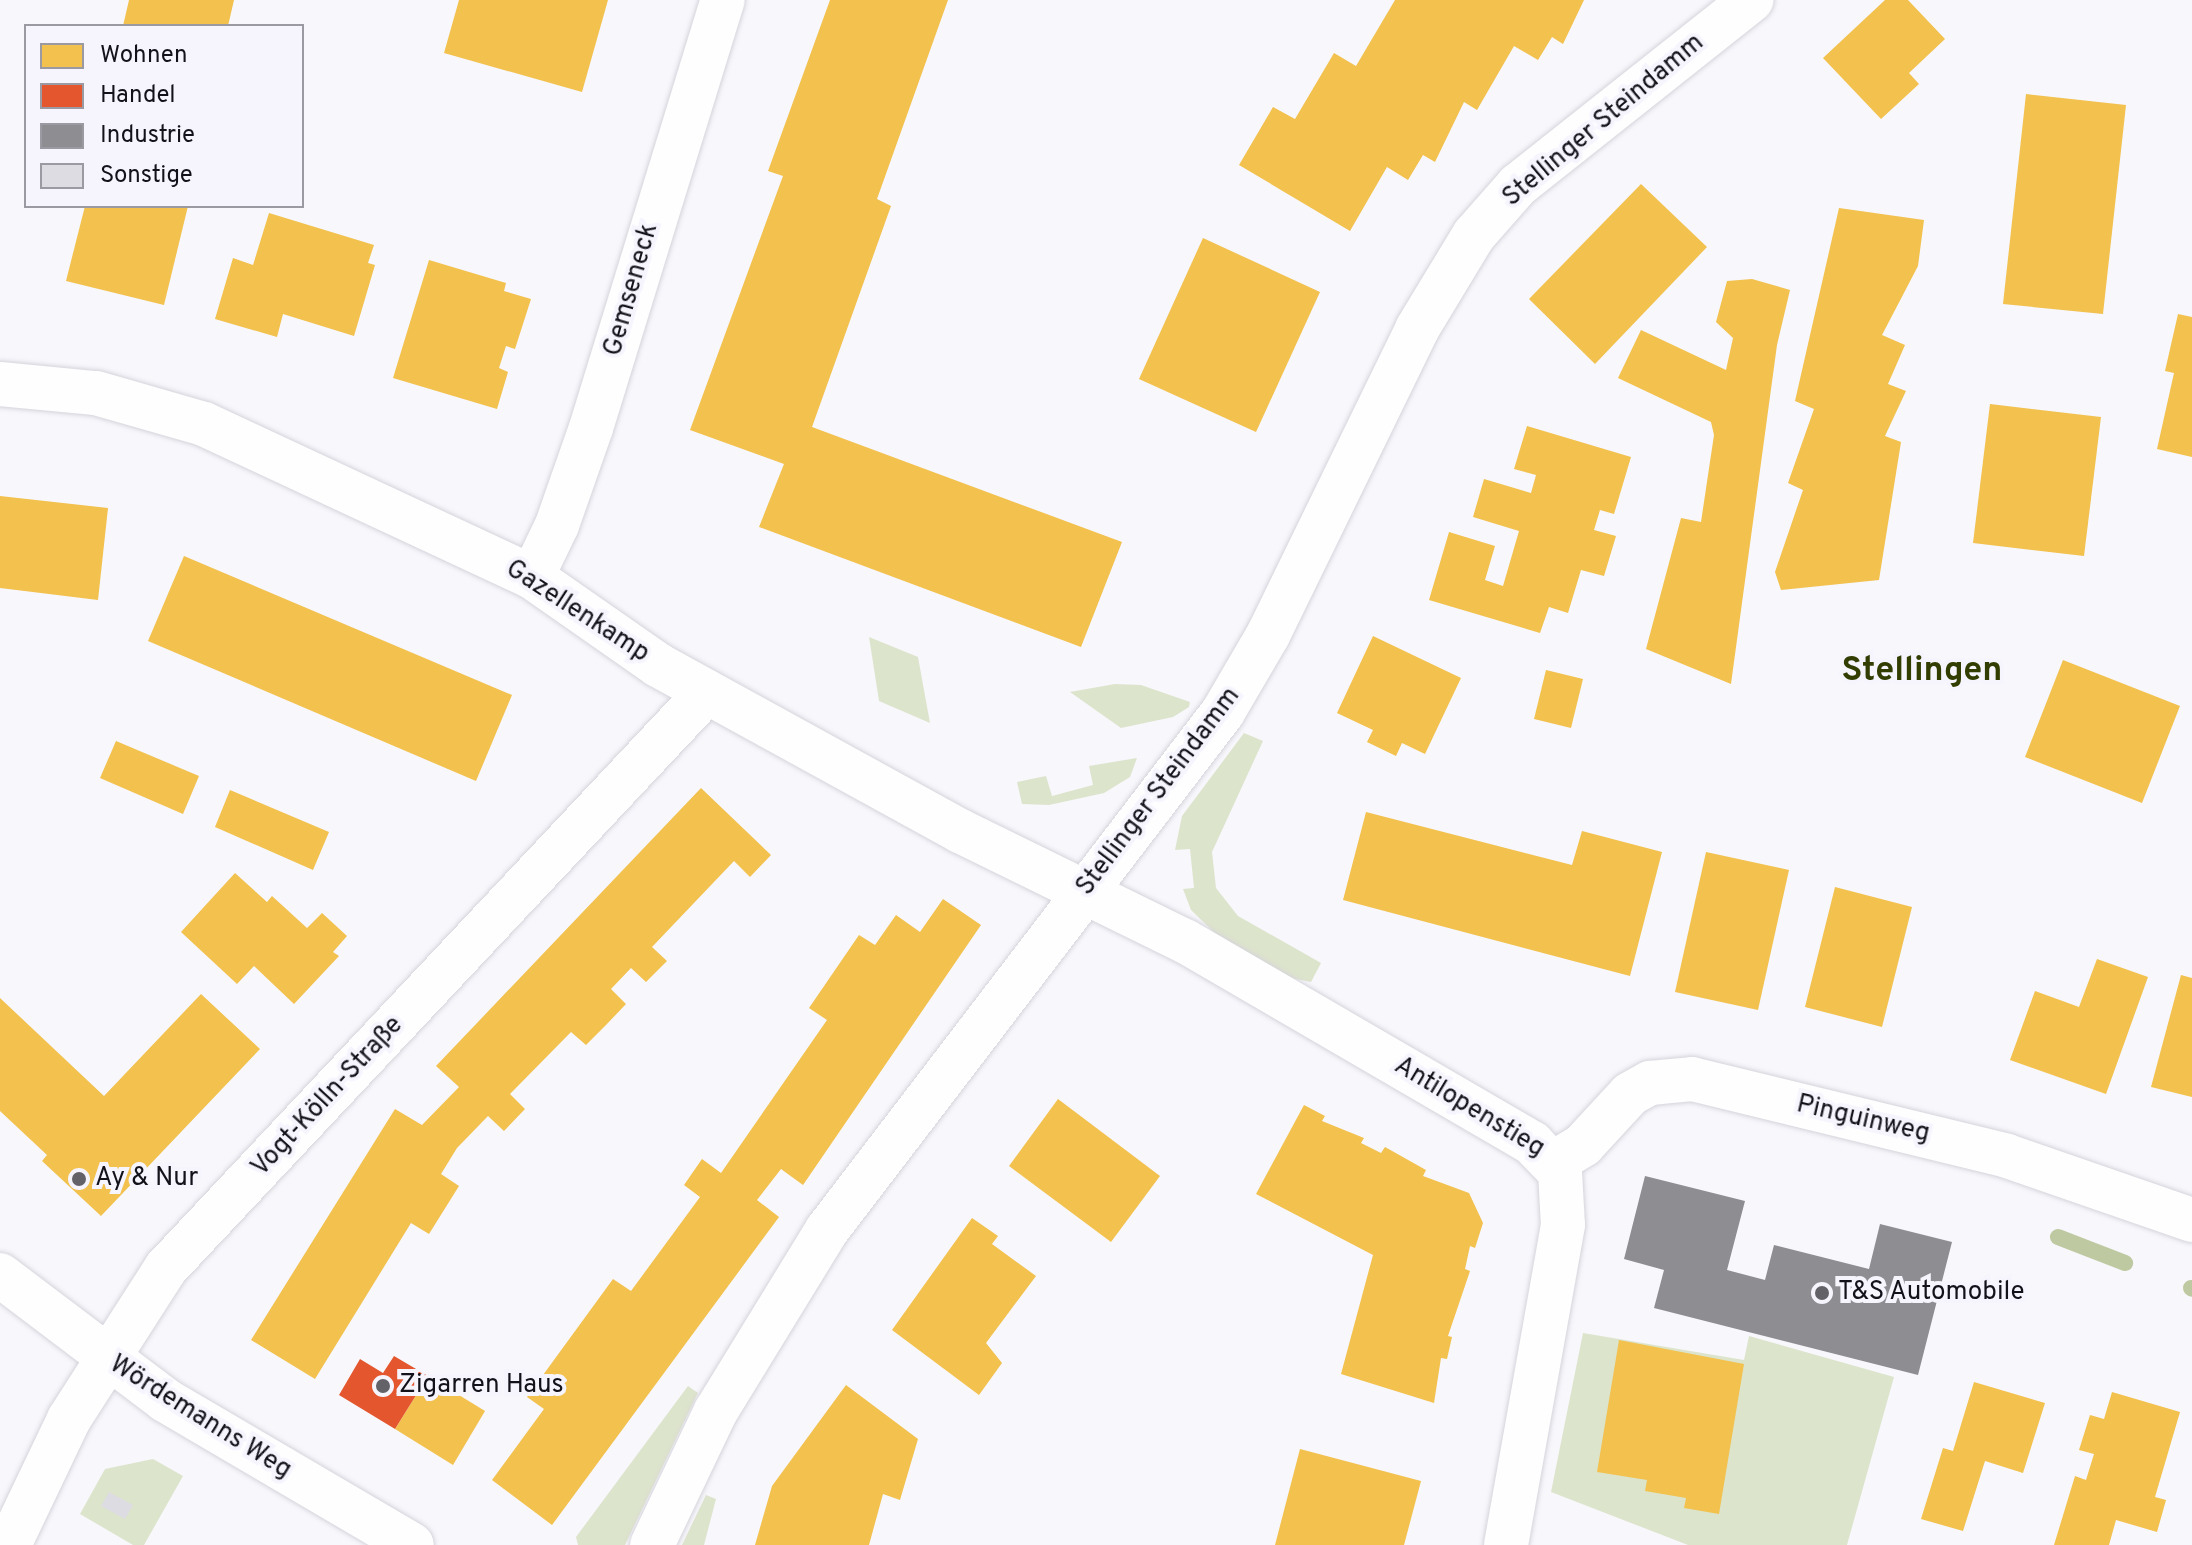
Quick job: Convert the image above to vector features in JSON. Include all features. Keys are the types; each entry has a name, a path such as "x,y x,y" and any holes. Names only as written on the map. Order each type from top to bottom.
{"street":[{"name":"Gemseneck","path":"532,577 557,525 591,428 723,0"},
{"name":"Stellinger Steindamm","path":"652,1545 716,1411 827,1230 1244,679 1417,329 1474,235 1518,185 1751,0"},
{"name":"Gazellenkamp","path":"0,384 96,393 204,424 532,577 658,665 960,831 1083,891"},
{"name":"Vogt-Kölln-Straße","path":"9,1545 105,1359 166,1268 707,692"},
{"name":"Antilopenstieg","path":"1083,891 1199,949 1532,1143 1555,1162 1564,1195 1560,1250 1506,1545"},
{"name":"Pinguinweg","path":"1555,1162 1583,1145 1630,1094 1650,1083 1692,1079 2007,1156 2192,1220"},
{"name":"Wördemanns Weg","path":"0,1275 105,1359 177,1408 412,1545"}],"green space":[{"path":"869,637 918,657 930,723 879,701"},
{"path":"1115,684 1141,685 1190,702 1189,707 1173,717 1121,728 1070,692"},
{"path":"1244,733 1263,741 1212,852 1216,888 1238,916 1321,963 1311,982 1286,977 1224,942 1191,910 1183,889 1194,888 1190,849 1175,850 1182,816"},
{"path":"1137,758 1130,777 1104,793 1049,805 1022,804 1017,782 1046,776 1052,796 1093,785 1089,766"},
{"path":"1583,1333 1744,1360 1749,1336 1894,1377 1847,1545 1688,1545 1551,1492"},
{"path":"688,1386 698,1393 625,1545 578,1545 576,1537"},
{"path":"153,1459 183,1476 144,1545 133,1545 80,1514 105,1469"},
{"path":"706,1495 716,1499 704,1545 682,1545"}],"building: Wohnen":[{"path":"129,0 234,0 228,24 123,24"},
{"path":"459,0 608,0 582,92 444,53"},
{"path":"830,0 948,0 877,199 891,206 812,427 1122,542 1081,647 759,527 784,464 690,430 783,176 768,171"},
{"path":"1395,0 1584,0 1563,44 1552,37 1538,60 1514,46 1477,110 1464,102 1435,162 1423,155 1408,180 1387,167 1350,231 1239,165 1273,107 1295,119 1334,53 1356,66"},
{"path":"1885,0 1908,0 1945,39 1909,73 1919,84 1881,119 1823,58"},
{"path":"2026,94 2126,105 2103,314 2003,304"},
{"path":"1641,184 1707,247 1595,364 1529,299"},
{"path":"84,208 188,208 164,305 66,281"},
{"path":"1839,208 1924,220 1918,266 1882,335 1905,345 1888,384 1906,391 1885,436 1901,442 1879,580 1781,590 1775,572 1803,490 1788,483 1814,409 1795,401"},
{"path":"269,213 374,245 368,263 375,265 354,336 283,314 277,337 215,319 233,258 253,265"},
{"path":"1203,238 1320,292 1256,432 1139,379"},
{"path":"429,260 506,283 504,291 531,299 515,349 506,346 499,368 508,372 497,409 393,378"},
{"path":"1752,279 1790,290 1777,345 1731,684 1646,649 1681,518 1701,522 1714,435 1711,422 1618,378 1641,330 1726,370 1733,338 1716,322 1727,281"},
{"path":"2178,314 2192,317 2192,457 2157,449 2174,373 2165,371"},
{"path":"1990,404 2101,417 2084,556 1973,543"},
{"path":"1527,426 1631,457 1614,514 1600,510 1594,530 1616,536 1604,576 1581,570 1568,613 1549,607 1540,633 1429,600 1449,532 1495,546 1485,580 1503,586 1519,531 1473,517 1484,479 1531,493 1536,475 1514,469"},
{"path":"0,496 108,508 98,600 0,588"},
{"path":"184,556 512,695 476,781 148,641"},
{"path":"1373,636 1461,678 1425,754 1402,743 1396,756 1367,742 1373,730 1337,713"},
{"path":"2063,660 2180,706 2142,803 2025,757"},
{"path":"1546,670 1583,679 1571,728 1534,719"},
{"path":"116,741 199,776 183,814 100,778"},
{"path":"701,788 771,855 750,877 734,861 652,947 667,961 646,982 631,968 611,989 626,1004 606,1025 586,1045 571,1032 510,1094 525,1109 504,1131 488,1116 457,1148 441,1174 459,1186 429,1234 411,1223 315,1379 251,1340 395,1109 422,1125 459,1087 436,1066"},
{"path":"230,790 329,832 313,870 215,827"},
{"path":"1366,812 1572,865 1582,831 1662,852 1630,976 1343,900"},
{"path":"1706,852 1789,870 1758,1010 1675,992"},
{"path":"235,873 267,902 272,896 307,928 322,913 347,936 333,952 339,956 294,1004 254,966 237,984 181,932"},
{"path":"1835,887 1912,907 1882,1027 1805,1007"},
{"path":"943,899 981,925 803,1185 781,1169 757,1200 779,1217 552,1525 492,1480 544,1409 527,1397 613,1279 631,1291 700,1197 684,1185 702,1159 721,1173 827,1020 809,1008 859,935 875,945 896,915 920,932"},
{"path":"2097,959 2148,977 2106,1094 2010,1060 2035,991 2079,1007"},
{"path":"2181,975 2192,978 2192,1097 2151,1087"},
{"path":"201,994 260,1049 101,1216 42,1161 47,1155 0,1111 0,998 104,1096"},
{"path":"1058,1099 1160,1176 1111,1242 1009,1166"},
{"path":"1304,1105 1325,1116 1322,1121 1364,1138 1361,1143 1381,1153 1385,1147 1426,1170 1423,1176 1469,1193 1483,1223 1475,1248 1470,1246 1465,1269 1470,1271 1448,1336 1452,1337 1447,1359 1441,1358 1434,1403 1341,1374 1373,1255 1256,1194"},
{"path":"972,1218 998,1236 992,1244 1036,1276 986,1343 1002,1363 979,1395 892,1330"},
{"path":"1619,1340 1744,1364 1719,1514 1684,1508 1686,1498 1645,1491 1647,1480 1597,1472"},
{"path":"428,1376 485,1411 453,1465 395,1429"},
{"path":"1974,1382 2045,1403 2023,1473 1985,1461 1963,1531 1921,1519 1943,1448 1953,1451"},
{"path":"846,1385 918,1439 900,1500 883,1494 869,1545 755,1545 772,1486"},
{"path":"2112,1392 2180,1412 2155,1497 2166,1500 2157,1532 2116,1520 2109,1545 2054,1545 2075,1476 2086,1480 2094,1454 2079,1450 2090,1415 2104,1419"},
{"path":"1300,1449 1421,1481 1404,1545 1275,1545"}],"building: Handel":[{"name":"Zigarren Haus","path":"394,1356 428,1376 395,1429 339,1395 360,1359 383,1373"}],"building: Industrie":[{"path":"1645,1176 1745,1201 1727,1270 1765,1280 1774,1245 1869,1269 1880,1224 1952,1242 1918,1375 1654,1308 1664,1270 1624,1259"}],"building: Sonstige":[{"path":"109,1492 133,1505 125,1519 101,1506"}],"waterway":[{"path":"2058,1237 2125,1263"}],"place":[{"name":"Ay & Nur","path":"79,1179"},
{"name":"T&S Automobile","path":"1822,1293"},
{"name":"Zigarren Haus","path":"383,1386"}],"district":[{"name":"Stellingen","path":"1922,672"}]}
